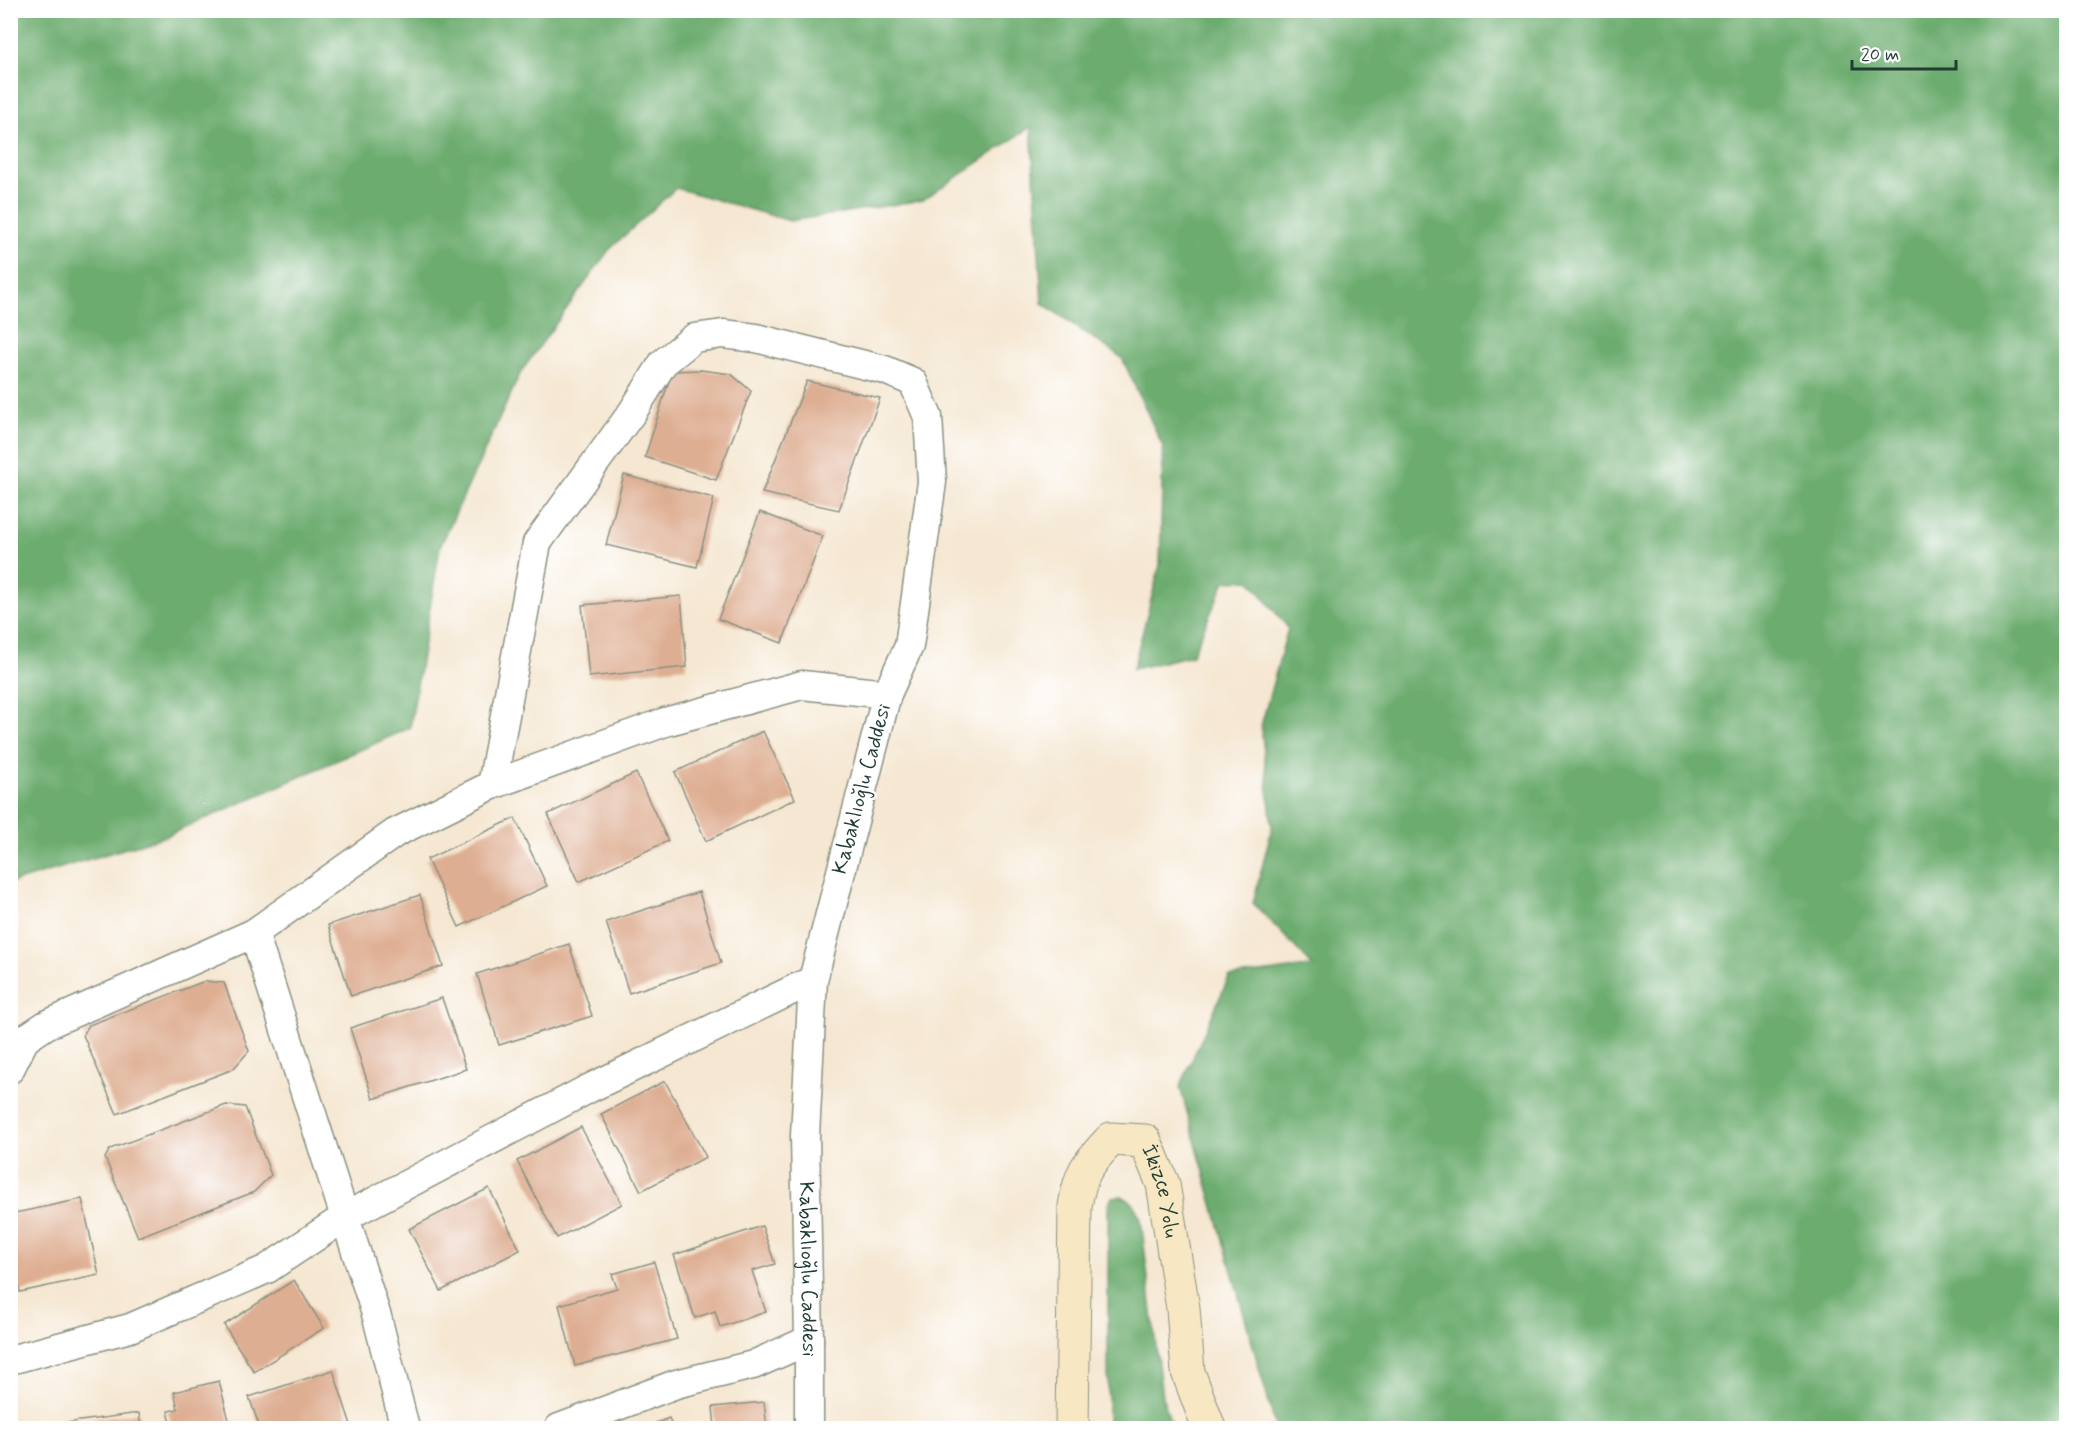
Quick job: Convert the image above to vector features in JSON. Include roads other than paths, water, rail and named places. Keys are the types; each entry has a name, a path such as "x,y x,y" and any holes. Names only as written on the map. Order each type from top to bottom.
{"street":[{"name":"Kabaklıoğlu Caddesi","path":"492,785 537,543 633,411 663,363 694,338 723,334 756,338 885,370 913,382 928,417 932,482 909,646 886,694 813,980 805,1136 809,1428"},
{"path":"10,1069 25,1039 46,1025 255,933 395,833 492,785 665,722 802,686 886,694"},
{"path":"255,933 376,1317 405,1428"},
{"path":"10,1360 130,1328 267,1269 345,1217 588,1089 813,980"},
{"name":"İkizce Yolu","path":"1072,1428 1075,1206 1079,1181 1088,1164 1111,1138 1145,1141 1163,1184 1183,1308 1188,1372 1209,1428"},
{"path":"559,1428 676,1384 753,1365 809,1340"}]}
